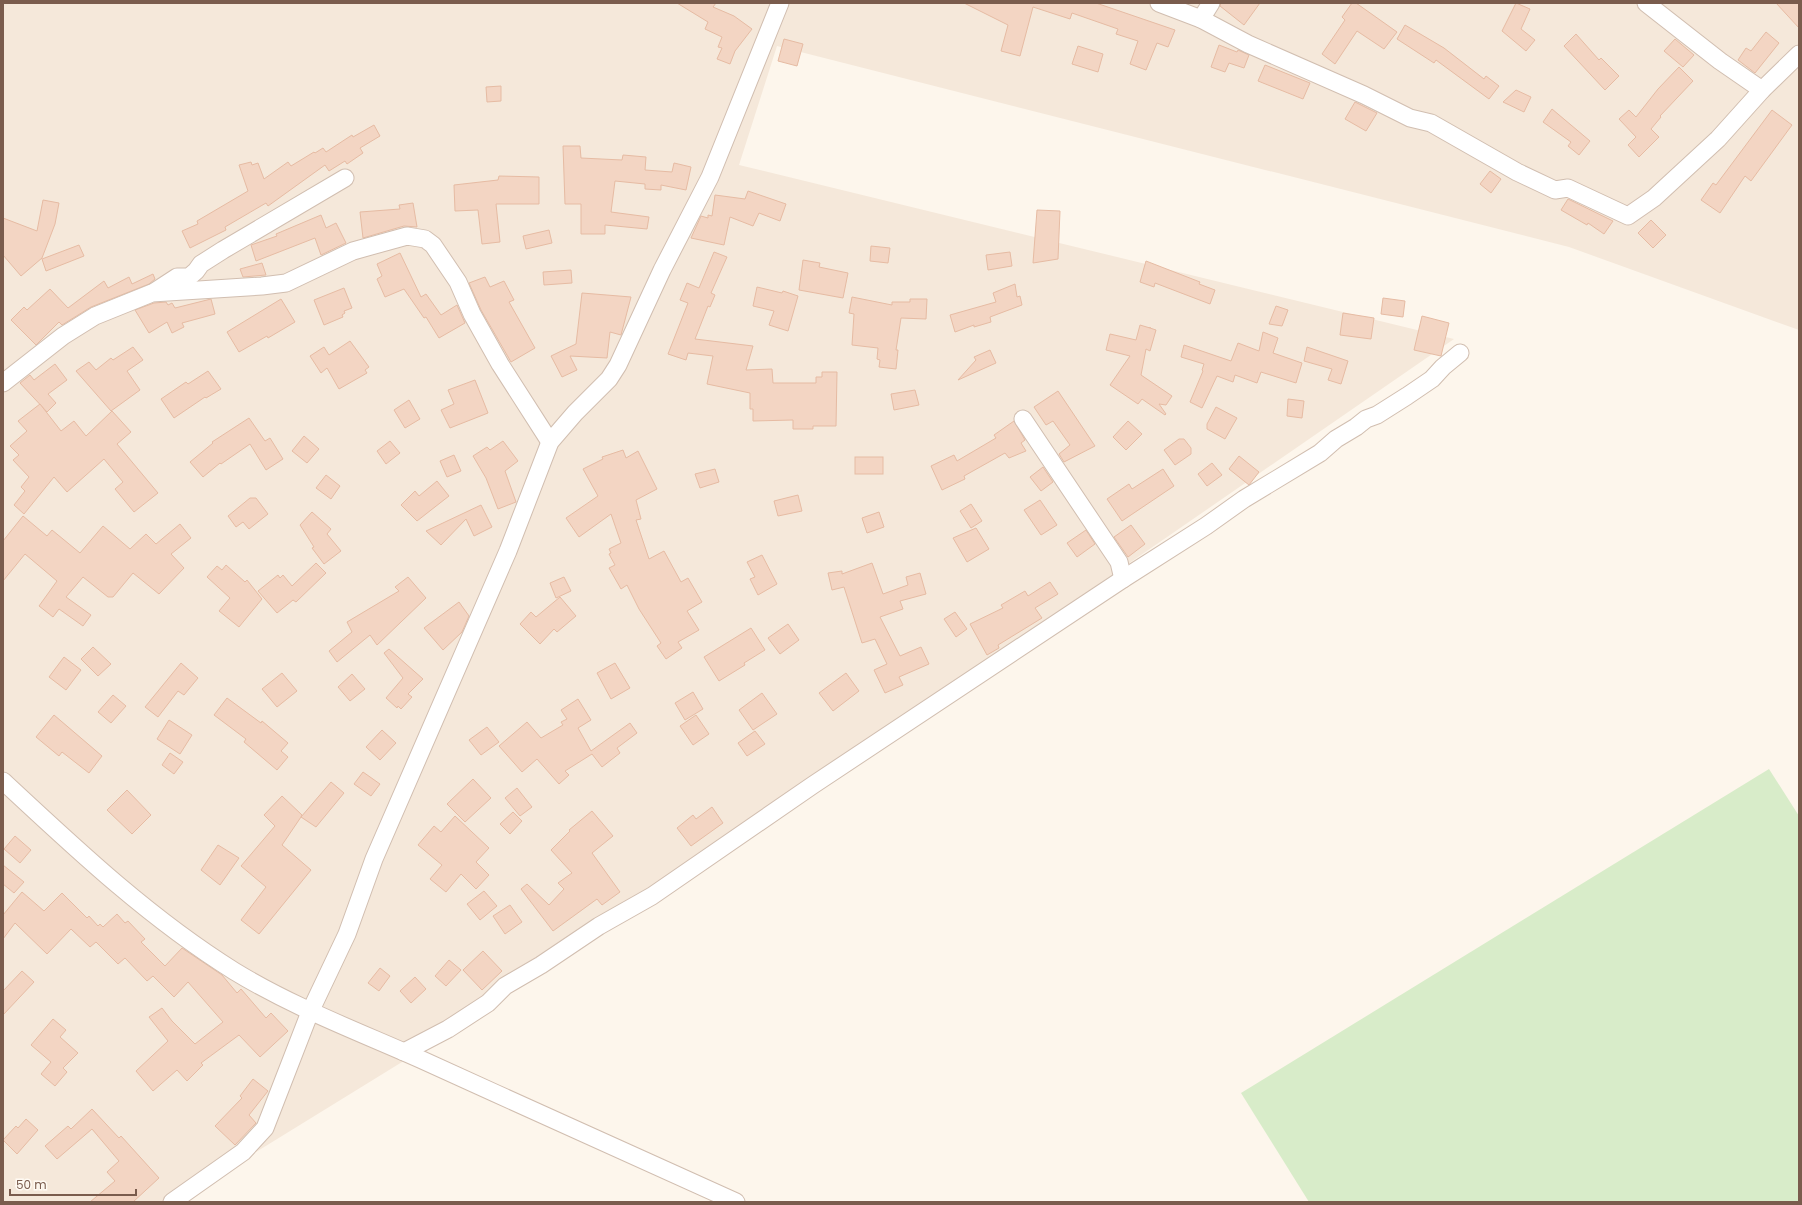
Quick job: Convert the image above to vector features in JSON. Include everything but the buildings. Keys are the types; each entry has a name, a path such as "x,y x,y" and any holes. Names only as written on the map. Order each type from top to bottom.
{"street":[{"path":"172,1202 243,1152 264,1128 310,1012 347,934 374,859 505,558 550,442 575,413 609,378 618,365 662,270 710,177 780,3"},
{"path":"1158,3 1202,19 1248,44 1364,95 1410,118 1431,123 1517,172 1555,190 1568,188 1628,216 1654,198 1718,139 1762,90 1799,54"},
{"path":"1202,19 1211,3"},
{"path":"1646,3 1720,61 1762,90"},
{"path":"3,383 62,336 95,316 152,293 177,277 189,277 201,264 344,178"},
{"path":"152,293 262,286 286,283 353,251 407,236 425,239 433,245 458,282 472,314 500,364 550,442"},
{"path":"404,1052 448,1029 488,1003 505,986 541,966 599,926 652,896 813,784 1123,579 1206,526 1244,499 1320,453 1336,439 1366,419 1377,415 1407,396 1432,379 1460,352"},
{"path":"1023,419 1118,562 1123,579"},
{"path":"3,781 64,838 162,921 235,971 310,1012 404,1052 736,1202"}],"shaded area":[{"path":"3,3 1799,3 1799,330 1569,247 777,46 739,165 1454,339 441,1038 175,1202 3,1202"}],"green space":[{"path":"1769,769 1799,816 1799,1202 1309,1202 1241,1093"}]}
